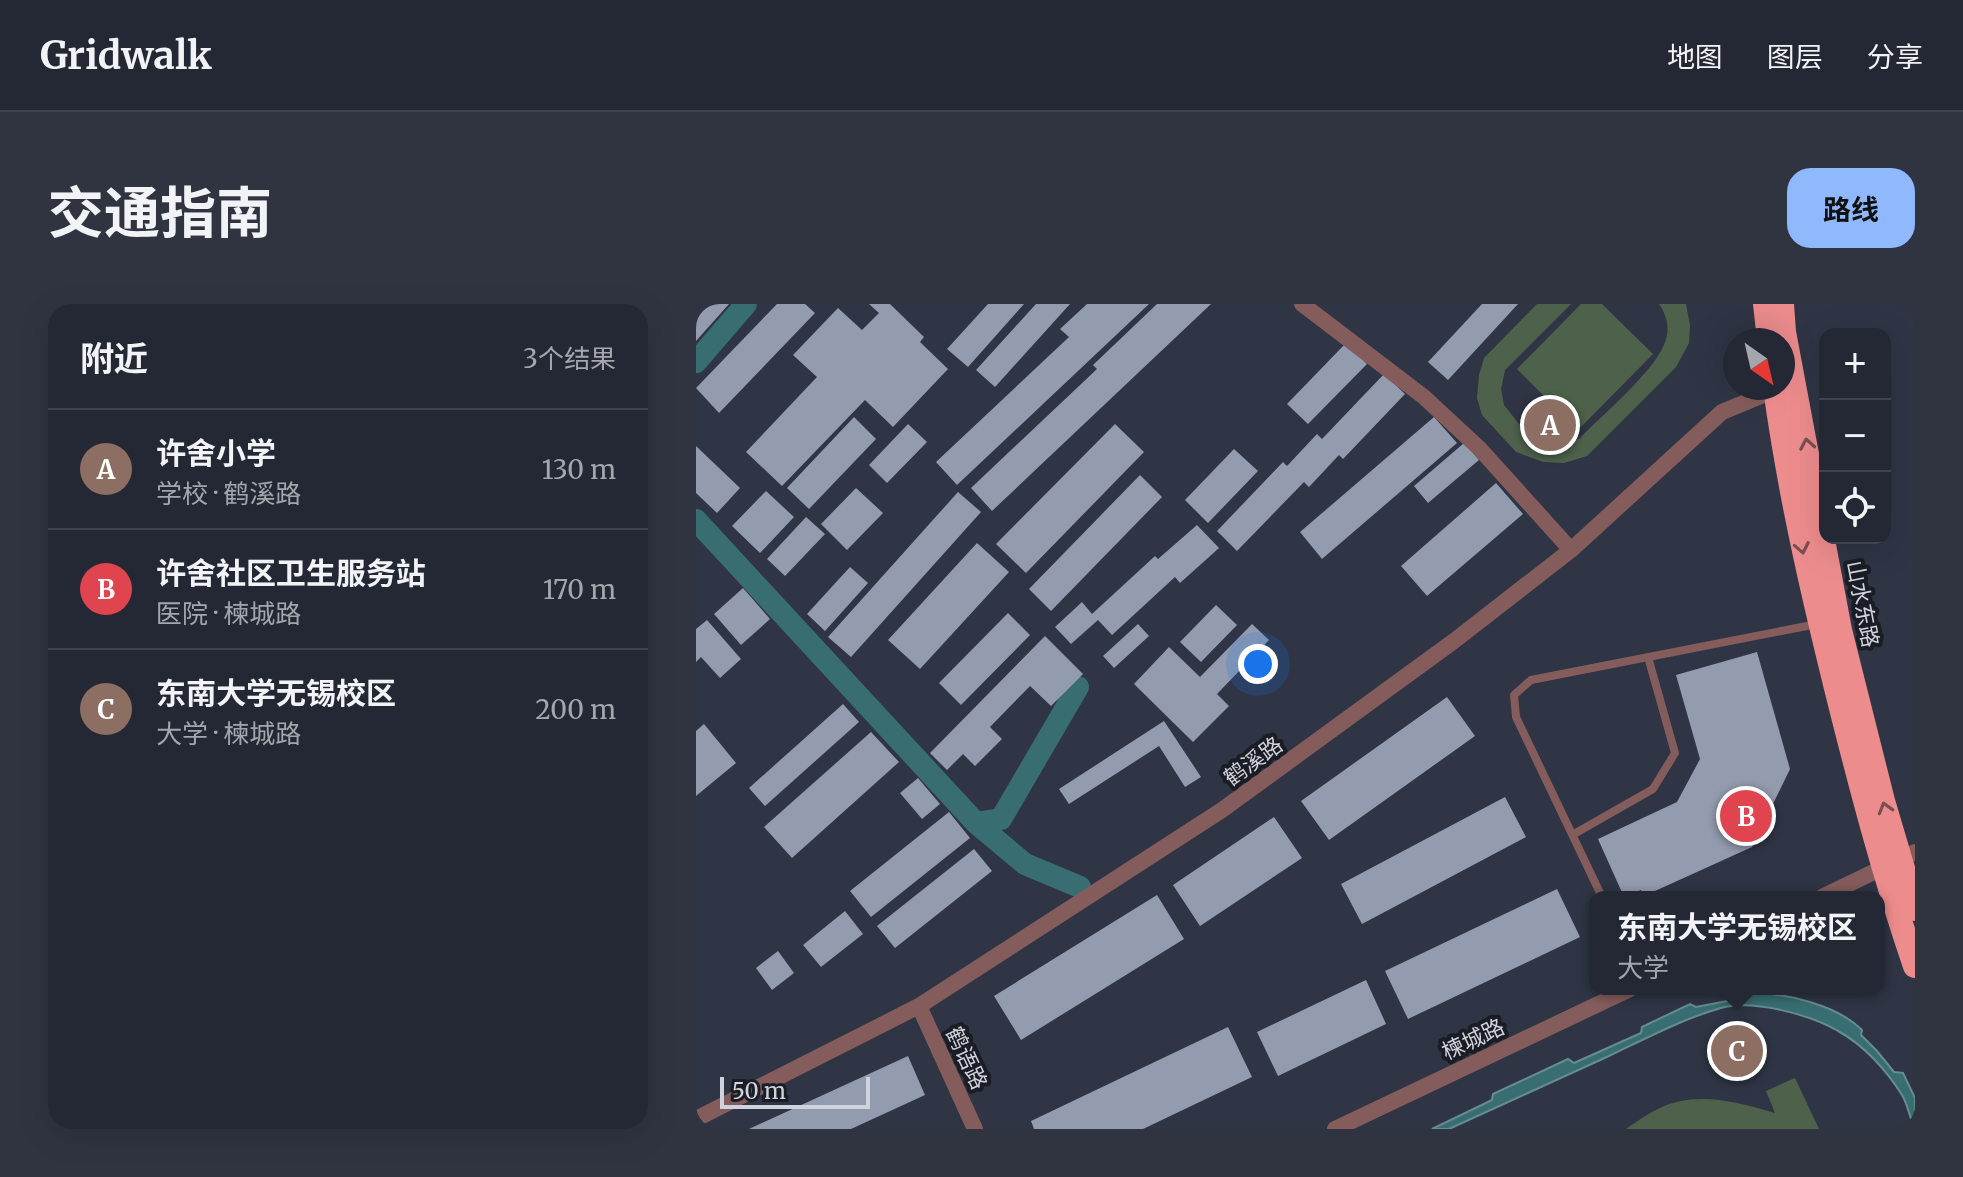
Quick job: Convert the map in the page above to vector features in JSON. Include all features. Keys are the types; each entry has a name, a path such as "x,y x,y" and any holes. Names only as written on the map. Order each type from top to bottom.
{"highway":[{"path":"1765,304 1768,328"},
{"name":"山水东路","path":"1782,304 1784,328"},
{"name":"山水东路","path":"1782,400 1785,461 1820,624 1863,796 1900,859 1915,966"},
{"name":"山水东路","path":"1785,400 1840,630 1915,909"}],"street":[{"path":"1302,304 1424,397 1480,449 1571,550"},
{"name":"鹤溪路","path":"696,1119 919,1006 1222,810 1454,641 1571,550 1722,412 1753,400"},
{"path":"1834,891 1900,859"},
{"name":"楝城路","path":"1335,1129 1617,995"},
{"name":"鹤语路","path":"919,1006 975,1129"}],"lane":[{"path":"1599,891 1516,717 1514,695 1531,680 1820,624"},
{"path":"1574,834 1653,789 1675,753 1648,657"}],"shaded area":[{"path":"1537,304 1571,304 1505,370 1501,389 1504,405 1519,424 1540,436 1562,443 1579,439 1653,364 1668,330 1659,304 1686,304 1690,325 1689,343 1676,367 1587,456 1564,463 1543,462 1516,452 1482,415 1477,398 1484,358"},
{"path":"1581,304 1602,304 1653,354 1578,430 1517,369"},
{"path":"1779,995 1810,1002 1851,1021 1862,1030 1861,1035 1894,1072 1903,1073 1915,1098 1915,1129 1904,1099 1882,1068 1838,1031 1813,1019 1781,1010 1734,1006 1664,1030 1449,1129 1432,1129 1492,1100 1493,1094 1568,1059 1574,1063 1641,1033 1642,1027 1690,1004 1696,1007 1748,997"},
{"path":"1795,1078 1819,1129 1626,1129 1658,1109 1687,1100 1731,1102 1775,1113 1766,1091"}],"building":[{"path":"696,304 729,304 696,341"},
{"path":"777,304 805,304 815,313 719,413 696,388"},
{"path":"869,304 890,304 924,337 920,342 948,369 893,427 865,400 782,486 746,452 817,377 793,355 838,308 862,330 879,313"},
{"path":"988,304 1024,304 968,367 947,349"},
{"path":"1036,304 1070,304 995,387 976,370"},
{"path":"1087,304 1149,304 957,485 936,462 1069,337 1060,329"},
{"path":"1157,304 1211,304 992,511 971,488 1097,369 1093,365"},
{"path":"1482,304 1518,304 1448,380 1428,362"},
{"path":"1346,343 1367,364 1308,424 1287,404"},
{"path":"1384,374 1405,394 1343,459 1339,455 1309,487 1304,482 1237,551 1217,531 1283,462 1287,466 1317,434 1322,439"},
{"path":"854,417 876,439 809,509 787,488"},
{"path":"1434,417 1457,443 1322,559 1300,532"},
{"path":"908,424 927,442 887,483 869,465"},
{"path":"1115,424 1144,452 1026,573 996,544"},
{"path":"1464,443 1479,460 1428,503 1414,486"},
{"path":"696,446 740,488 717,513 696,493"},
{"path":"1234,449 1258,471 1208,523 1185,500"},
{"path":"1140,475 1162,497 1051,611 1029,589"},
{"path":"1496,483 1523,514 1427,596 1401,566"},
{"path":"856,488 883,513 847,550 821,524"},
{"path":"766,491 794,517 760,553 732,526"},
{"path":"958,492 981,512 851,657 828,637"},
{"path":"806,517 825,534 785,576 767,559"},
{"path":"1197,525 1219,548 1180,583 1175,577 1112,635 1098,620 1071,644 1055,627 1082,602 1092,614 1155,556 1158,559"},
{"path":"977,543 1009,572 920,669 888,640"},
{"path":"850,567 868,583 825,631 807,614"},
{"path":"743,588 770,619 741,645 714,614"},
{"path":"1216,605 1237,625 1201,662 1180,642"},
{"path":"1008,613 1030,635 961,705 939,683"},
{"path":"707,620 741,659 720,678 701,657 696,662 696,629"},
{"path":"1138,624 1149,636 1114,668 1103,656"},
{"path":"1252,624 1269,640 1217,694 1229,706 1193,742 1134,684 1169,647 1200,677"},
{"path":"1045,636 1083,674 1051,706 1030,686 990,727 1002,739 975,766 963,754 947,770 930,753"},
{"path":"1757,652 1790,769 1752,847 1655,891 1621,891 1598,839 1677,802 1700,759 1676,675"},
{"path":"1447,697 1475,736 1329,840 1301,801"},
{"path":"843,704 859,722 765,806 749,788"},
{"path":"1164,721 1201,777 1185,787 1159,746 1069,804 1059,789"},
{"path":"704,724 736,763 696,796 696,731"},
{"path":"871,732 899,762 792,858 764,827"},
{"path":"918,778 940,804 922,819 900,793"},
{"path":"1505,797 1526,837 1362,924 1341,884"},
{"path":"949,812 970,838 871,917 850,891"},
{"path":"1274,817 1302,858 1200,926 1173,885"},
{"path":"974,849 992,871 895,948 877,926"},
{"path":"1557,889 1580,937 1408,1019 1385,971"},
{"path":"1157,895 1184,939 1021,1040 994,996"},
{"path":"845,911 863,934 821,967 803,945"},
{"path":"778,951 794,973 772,990 756,968"},
{"path":"1366,980 1386,1024 1278,1076 1257,1032"},
{"path":"1228,1027 1252,1077 1143,1129 1034,1129 1031,1121"},
{"path":"908,1056 925,1095 851,1129 749,1129"}],"waterway":[{"path":"696,362 746,304"},
{"path":"696,520 976,823 1001,819 1078,687"},
{"path":"976,823 1025,864 1080,887"}],"place":[{"name":"许舍小学","path":"1550,425"},
{"name":"许舍社区卫生服务站","path":"1746,816"},
{"name":"东南大学无锡校区","path":"1737,1051"}]}
